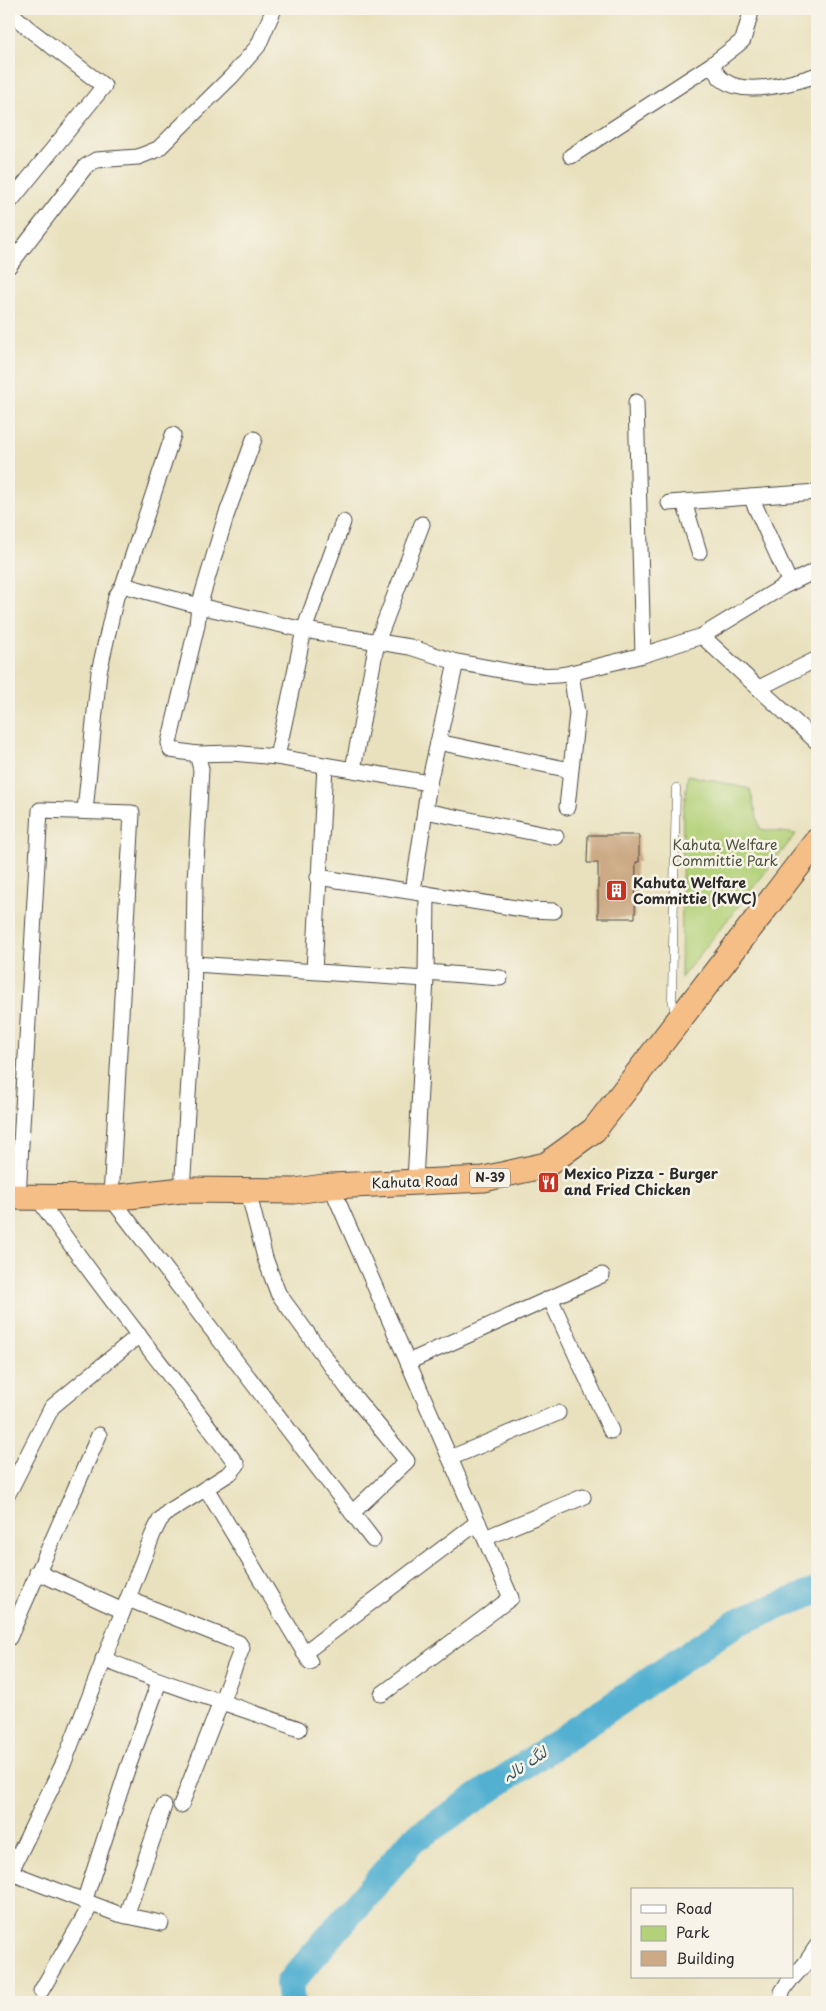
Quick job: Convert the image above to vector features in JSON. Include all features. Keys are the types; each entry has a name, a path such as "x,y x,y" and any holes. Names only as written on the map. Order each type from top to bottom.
{"highway":[{"name":"Kahuta Road","path":"21,1197 111,1198 182,1190 295,1191 331,1186 484,1179 546,1165 594,1130 817,841"}],"street":[{"path":"9,266 86,166 96,160 138,157 158,149 232,76 258,46 274,9"},
{"path":"571,156 711,65 743,40 750,16 749,9"},
{"path":"9,12 104,86 9,203"},
{"path":"711,65 722,80 742,88 759,88 817,75"},
{"path":"636,402 643,655"},
{"path":"85,811 99,672 116,597 123,585 173,435"},
{"path":"254,439 226,516 199,606 197,625 168,743 171,750 197,754 232,753 277,757 429,783"},
{"path":"669,503 817,492"},
{"path":"751,497 790,583"},
{"path":"684,502 699,552"},
{"path":"277,757 304,630 343,522"},
{"path":"353,769 377,642 422,524"},
{"path":"123,585 199,606 304,630 410,647 456,662 534,674 561,676 643,655 702,636 790,583 817,570"},
{"path":"702,636 817,742"},
{"path":"758,688 817,659"},
{"path":"416,1181 426,976 420,893 425,811 429,783 456,662"},
{"path":"568,807 570,770 577,713 571,673"},
{"path":"438,742 570,770"},
{"path":"182,1190 194,964 195,881 202,769 197,754"},
{"path":"314,971 325,766"},
{"path":"161,1923 126,1916 87,1903 10,1872 64,1762 103,1659 160,1520 168,1512 230,1473 238,1465 192,1402 66,1240 21,1197 40,810 132,813 111,1198 373,1540"},
{"path":"425,811 556,837"},
{"path":"318,876 530,910 554,911"},
{"path":"194,964 314,971 500,978"},
{"path":"331,1186 511,1598 382,1694"},
{"path":"248,1190 265,1258 278,1293 348,1389 407,1461 352,1513"},
{"path":"408,1362 602,1275"},
{"path":"550,1298 611,1431"},
{"path":"9,1492 52,1407 139,1335"},
{"path":"450,1458 558,1413"},
{"path":"9,1638 99,1435"},
{"path":"206,1488 307,1657 478,1522"},
{"path":"485,1538 583,1497"},
{"path":"37,1572 126,1605 239,1643 242,1648 181,1805"},
{"path":"103,1659 160,1682 299,1728"},
{"path":"41,1991 87,1903 128,1767 160,1682"},
{"path":"126,1916 164,1806"},
{"path":"794,1976 817,1946"},
{"path":"781,2002 782,1992 792,1978"}],"lane":[{"path":"676,788 672,998 674,1009 681,1017"}],"green space":[{"name":"Kahuta Welfare Committie Park","path":"688,775 750,789 760,829 796,834 681,978 683,811"}],"building":[{"name":"Kahuta Welfare Committie (KWC)","path":"588,835 639,835 639,862 636,862 635,918 598,918 598,863 587,863"}],"waterway":[{"name":"لنگ نالہ","path":"291,2002 289,1984 412,1841 737,1622 817,1591"}],"place":[{"name":"Kahuta Welfare Committie (KWC)","path":"617,891"},
{"name":"Mexico Pizza - Burger and Fried Chicken","path":"548,1182"}]}
